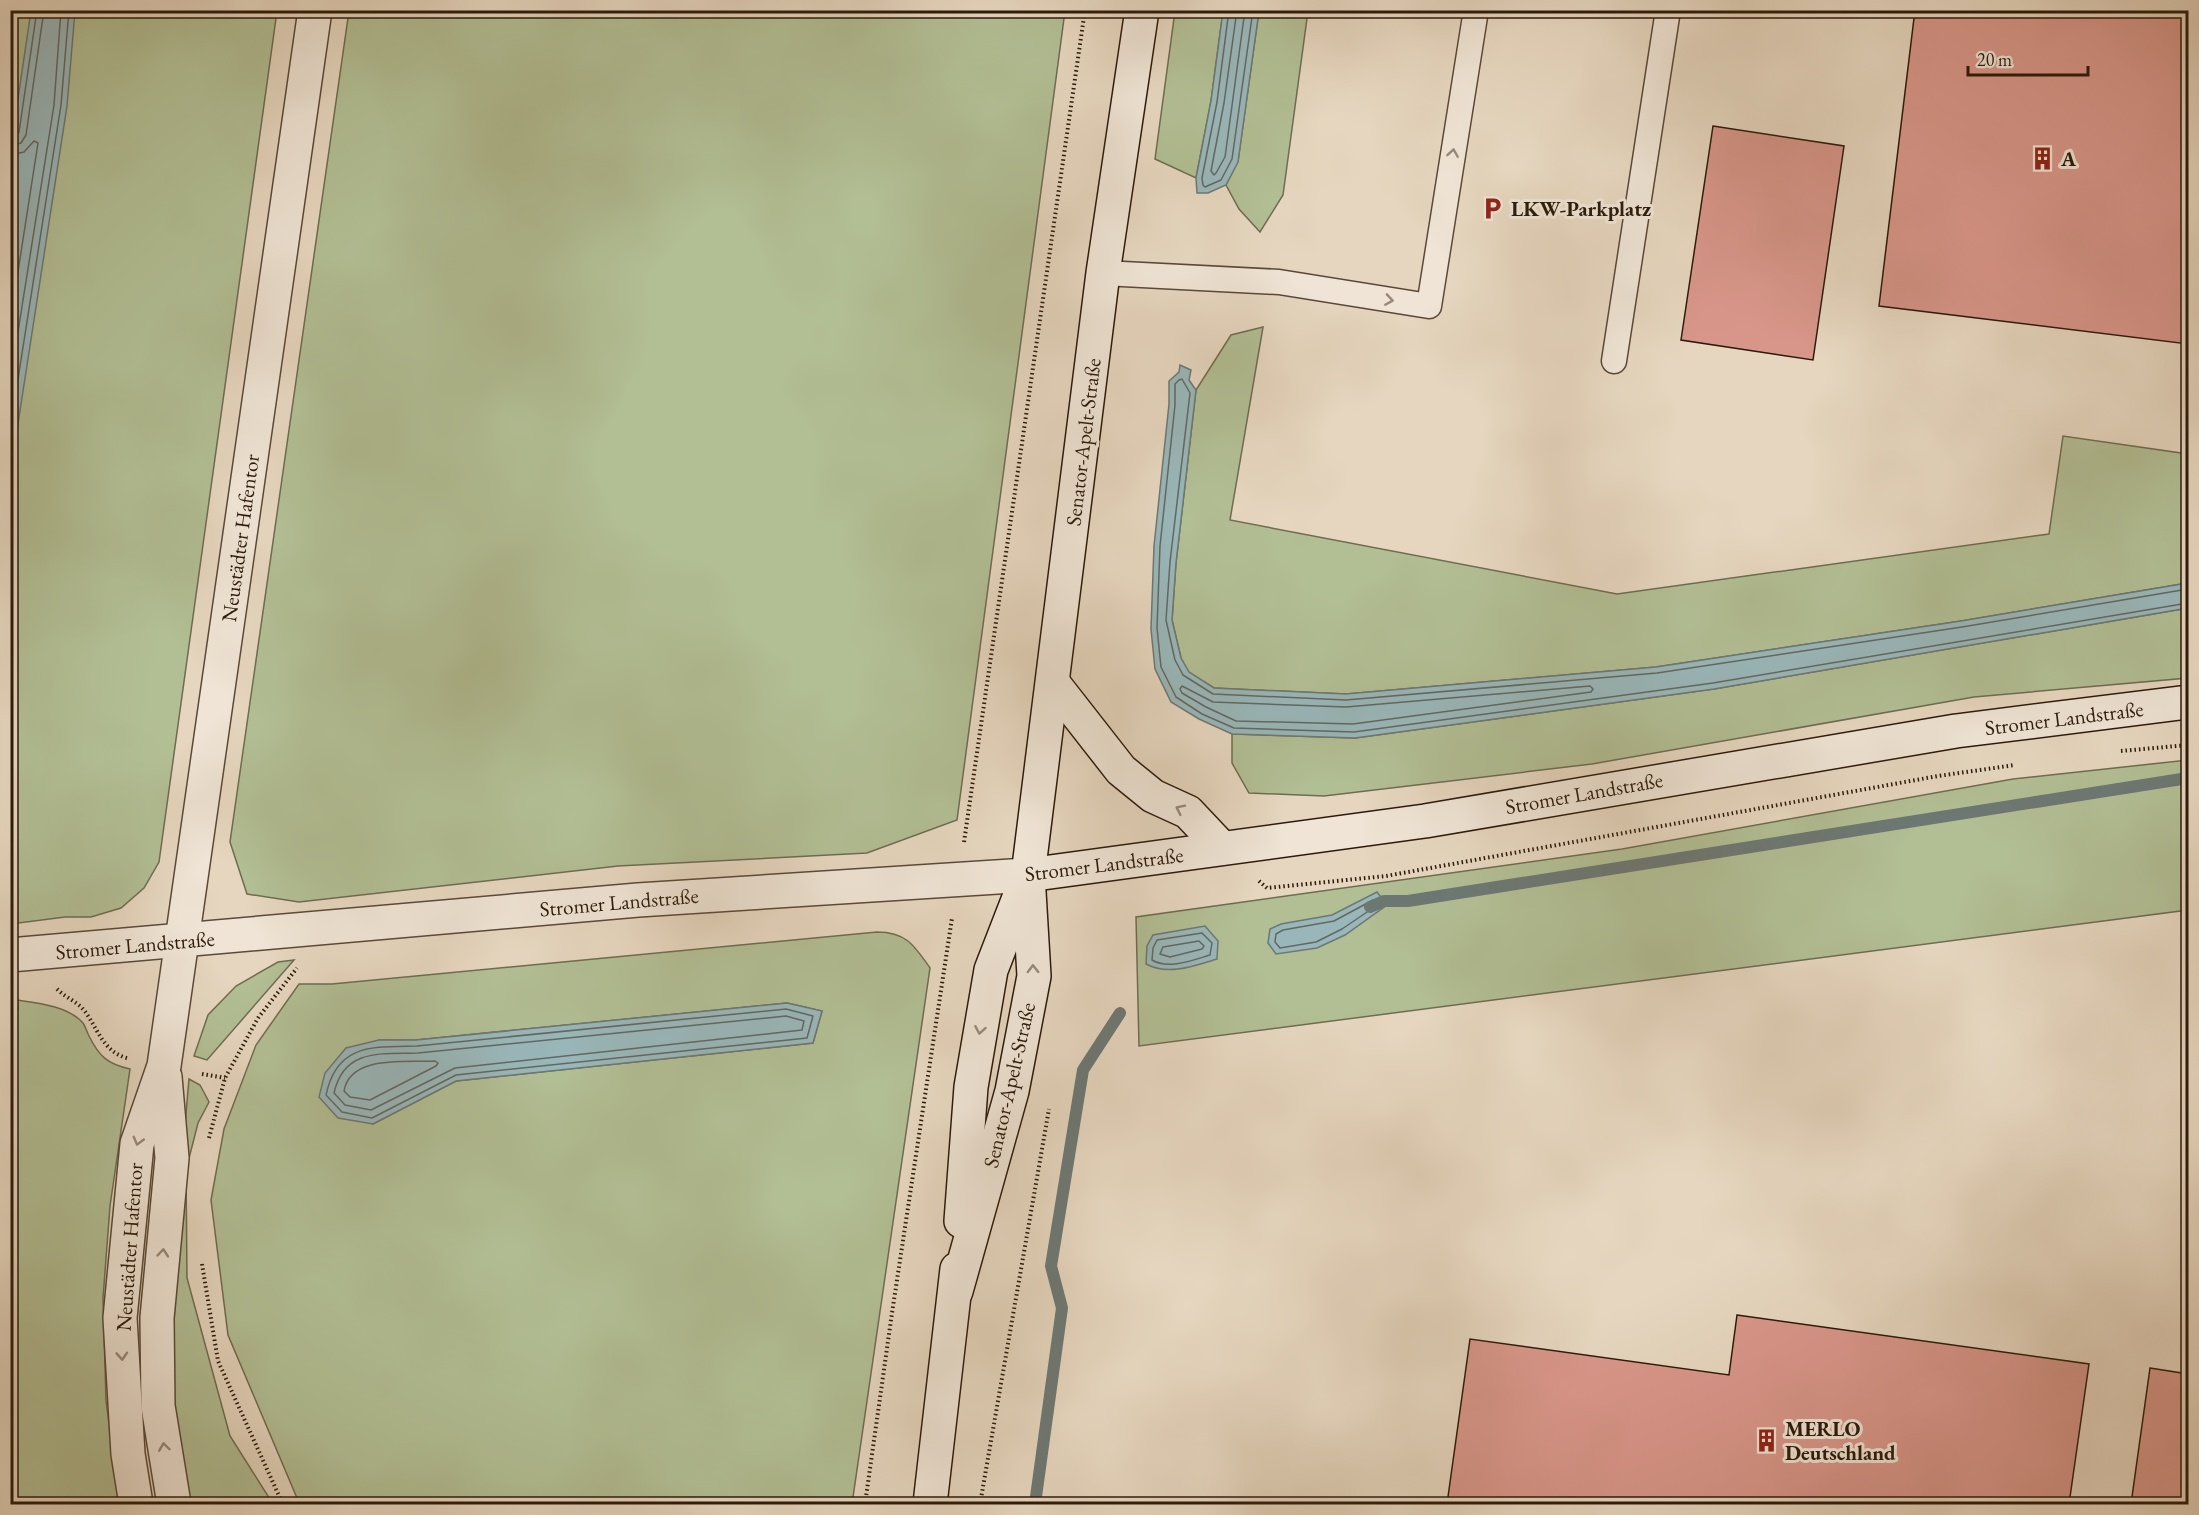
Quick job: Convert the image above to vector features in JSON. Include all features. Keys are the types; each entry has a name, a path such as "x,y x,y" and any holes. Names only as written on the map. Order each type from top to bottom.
{"street":[{"name":"Neustädter Hafentor","path":"136,1504 128,1454 120,1318 136,1144 164,1066 315,10"},
{"name":"Senator-Apelt-Straße","path":"956,1291 1012,1091 1034,976 1028,875 1103,273 1142,10"},
{"path":"1053,683 1121,770 1153,796 1188,812 1222,849"},
{"name":"Stromer Landstraße","path":"15,955 638,900 1028,875 1425,821 1945,733 2188,702"},
{"name":"Senator-Apelt-Straße","path":"930,1504 956,1291 971,1087 990,970 1028,875"},
{"name":"Neustädter Hafentor","path":"164,1066 172,1158 157,1318 158,1406 174,1504"}],"lane":[{"path":"1103,273 1279,282 1429,306 1476,10"},
{"path":"1614,361 1668,10"}],"path":[{"path":"865,1504 1085,10"},
{"path":"2119,751 2188,746"},
{"path":"1386,876 1938,776 2018,764"},
{"path":"207,1148 225,1078 258,1018 294,970 331,928"},
{"path":"15,955 81,1007 99,1038 122,1056 225,1078"},
{"path":"980,1504 1049,1105"},
{"path":"202,1262 218,1361 280,1498 285,1504"}],"green space":[{"path":"10,11 277,11 159,862 144,888 121,908 91,917 65,917 11,924"},
{"path":"349,11 1065,11 957,820 867,853 618,866 299,902 247,894 230,842"},
{"path":"1175,11 1223,11 1211,101 1196,178 1155,159"},
{"path":"1259,11 1308,11 1283,195 1260,232 1239,209 1226,185 1238,161"},
{"path":"1263,327 1230,520 1617,594 2049,534 2063,436 2188,454 2188,583 1961,621 1656,667 1346,694 1214,688 1189,673 1181,658 1172,620 1176,563 1196,390 1231,335"},
{"path":"2188,608 2188,678 1974,697 1592,764 1324,796 1249,793 1232,763 1232,734 1355,738 1714,689"},
{"path":"2188,760 2188,910 1139,1046 1136,917 1622,849 2013,779"},
{"path":"877,932 895,934 914,947 930,968 852,1504 303,1504 297,1498 228,1335 211,1200 224,1129 256,1045 299,984 332,984","holes":["787,1003 822,1011 813,1043 456,1081 373,1124 379,1040 416,1040"]},
{"path":"294,960 207,1060 194,1056 208,1015 236,986 278,962"},
{"path":"17,1000 52,1006 77,1017 83,1023 100,1054 115,1065 130,1069 110,1206 103,1298 106,1400 119,1504 11,1504 10,1011 18,1009"},
{"path":"189,1079 200,1085 209,1102 198,1123 186,1170 187,1278 230,1436 273,1504 185,1504 173,1423 170,1298"}],"water":[{"path":"31,11 75,11 67,106 11,469 10,152"},
{"path":"1223,11 1259,11 1238,162 1226,185 1208,193 1197,193 1196,178 1211,101"},
{"path":"1180,365 1191,370 1189,380 1196,390 1176,563 1172,620 1181,658 1189,672 1214,688 1346,694 1656,667 1961,621 2188,583 2188,608 1714,689 1355,738 1232,734 1199,719 1171,702 1155,669 1151,629 1154,546 1169,404 1169,381 1179,372"},
{"path":"1377,892 1387,905 1345,935 1317,948 1276,954 1268,943 1270,929 1281,924 1332,915"},
{"path":"1205,926 1218,941 1217,959 1172,970 1154,968 1146,964 1147,946 1153,935"},
{"path":"787,1003 822,1011 813,1043 456,1081 373,1124 338,1118 319,1097 325,1073 346,1048 379,1040 416,1040"}],"building":[{"name":"A","path":"1915,10 2188,10 2188,344 1879,306"},
{"path":"1713,126 1844,146 1813,360 1681,340"},
{"name":"MERLO Deutschland","path":"1737,1315 2089,1364 2069,1504 1447,1504 1470,1339 1729,1375"},
{"path":"2150,1368 2188,1374 2188,1504 2131,1504"}],"waterway":[{"path":"1370,907 1384,901 1408,901 2188,778"},
{"path":"1035,1504 1062,1308 1051,1266 1083,1070 1120,1013"}],"place":[{"name":"A","path":"2043,158"},
{"name":"LKW-Parkplatz","path":"1493,208"},
{"name":"MERLO Deutschland","path":"1767,1440"}]}
